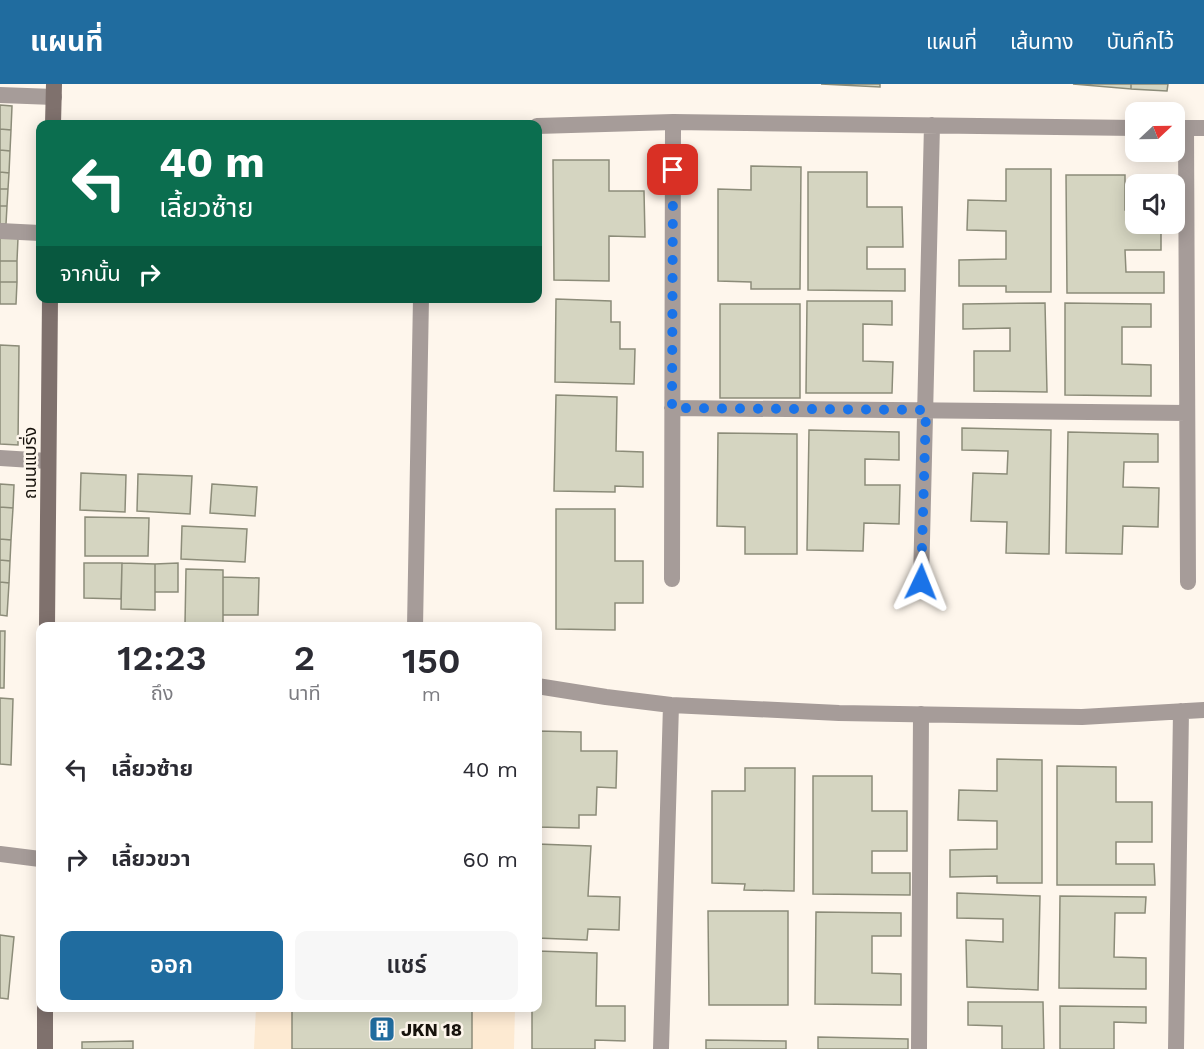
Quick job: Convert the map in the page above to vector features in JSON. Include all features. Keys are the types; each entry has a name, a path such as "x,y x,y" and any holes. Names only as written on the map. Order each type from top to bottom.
{"main road":[{"path":"53,120 54,90"},
{"name":"ถนนแบริ่ง","path":"47,622 50,303"},
{"path":"45,1012 45,1049"}],"street":[{"path":"0,95 54,90"},
{"path":"672,579 673,122"},
{"path":"542,126 673,122 1125,128"},
{"path":"921,582 932,125"},
{"path":"1185,128 1204,128"},
{"path":"1181,162 1187,412 1188,582"},
{"path":"0,231 36,233"},
{"path":"415,622 421,303"},
{"path":"672,408 1187,412"},
{"path":"0,458 48,461"},
{"path":"542,687 671,705 839,713 1082,717 1204,710"},
{"path":"661,1049 671,705"},
{"path":"1176,1049 1181,711"},
{"path":"919,1049 921,714"},
{"path":"0,854 36,858"}],"shaded area":[{"name":"JKN 18","path":"256,1012 515,1012 514,1049 254,1049"}],"building":[{"path":"821,84 880,84 880,87"},
{"path":"1073,84 1131,84 1131,89"},
{"path":"1131,84 1168,84 1167,91 1131,89"},
{"path":"0,105 12,106 11,130 0,129"},
{"path":"0,129 11,130 10,151 0,150"},
{"path":"0,150 10,151 9,173 0,172"},
{"path":"553,160 609,160 609,191 644,191 645,237 609,236 609,281 554,280"},
{"path":"751,166 801,167 800,289 751,289 751,282 718,281 718,189 751,190"},
{"path":"1006,169 1051,169 1051,292 1006,292 1006,286 959,286 959,260 1006,259 1006,231 967,230 968,200 1006,201"},
{"path":"0,172 9,173 8,189 0,189"},
{"path":"808,172 867,172 867,207 902,207 903,247 867,247 867,269 905,269 905,291 808,290"},
{"path":"1066,175 1125,175 1125,234 1161,234 1161,250 1125,250 1126,272 1164,272 1164,293 1067,293"},
{"path":"0,189 8,189 7,206 0,206"},
{"path":"0,206 7,206 6,224 0,224"},
{"path":"0,237 18,238 17,261 0,261"},
{"path":"0,261 17,261 17,282 0,282"},
{"path":"0,282 17,282 16,304 0,304"},
{"path":"556,299 611,301 611,322 620,322 620,349 635,349 634,384 555,382"},
{"path":"807,301 892,301 892,325 863,324 863,361 893,362 892,393 806,393"},
{"path":"1045,303 1047,392 974,391 974,351 1010,351 1010,328 963,329 963,304"},
{"path":"1065,303 1151,304 1151,327 1122,327 1122,364 1151,365 1151,396 1065,395"},
{"path":"720,304 800,304 800,398 720,398"},
{"path":"0,345 19,346 18,445 0,444"},
{"path":"556,395 617,397 616,451 643,452 643,487 615,486 615,492 554,491"},
{"path":"962,428 1051,430 1049,554 1006,553 1007,522 971,521 973,473 1007,474 1008,451 962,450"},
{"path":"809,430 899,432 899,460 865,459 865,485 900,485 899,524 864,523 863,551 807,550"},
{"path":"1068,432 1158,434 1158,462 1124,462 1123,487 1159,488 1158,527 1123,526 1122,554 1066,553"},
{"path":"718,433 797,434 797,554 745,554 745,527 717,526"},
{"path":"81,473 126,475 125,512 80,510"},
{"path":"138,474 192,476 190,514 137,511"},
{"path":"0,484 14,485 13,508 0,507"},
{"path":"212,484 257,487 255,516 210,513"},
{"path":"0,507 13,508 11,540 0,539"},
{"path":"556,509 615,509 615,561 643,561 643,603 615,603 615,630 556,629"},
{"path":"85,517 149,518 148,556 85,556"},
{"path":"182,526 247,529 245,562 181,559"},
{"path":"0,539 11,540 10,561 0,560"},
{"path":"0,560 10,561 9,583 0,582"},
{"path":"84,563 122,563 121,599 84,598"},
{"path":"122,563 155,564 155,610 121,609"},
{"path":"178,563 178,592 155,592 155,564"},
{"path":"186,569 223,570 223,622 185,622"},
{"path":"223,577 259,578 258,615 223,615"},
{"path":"0,582 9,583 7,616 0,615"},
{"path":"0,631 5,631 4,688 0,688"},
{"path":"0,698 13,699 11,765 0,764"},
{"path":"542,731 581,732 581,751 617,751 616,788 597,787 596,815 579,815 579,828 542,827"},
{"path":"997,759 1042,760 1042,883 997,883 997,876 950,877 950,850 997,849 997,821 958,820 959,790 997,791"},
{"path":"1057,766 1116,767 1116,802 1152,802 1152,842 1116,842 1116,864 1154,864 1155,885 1057,885"},
{"path":"745,768 795,768 794,891 744,890 745,884 712,883 712,791 745,791"},
{"path":"813,776 872,776 872,811 907,811 907,851 872,851 872,873 910,873 910,895 813,894"},
{"path":"542,844 591,846 588,896 620,897 619,930 588,929 587,940 542,938"},
{"path":"957,893 1040,896 1038,990 967,987 966,940 1003,942 1003,919 957,918"},
{"path":"1060,896 1146,897 1145,913 1115,913 1114,957 1146,958 1146,989 1059,988"},
{"path":"708,911 788,911 788,1005 709,1005"},
{"path":"816,912 901,913 901,936 872,936 872,973 901,974 901,1005 815,1004"},
{"path":"0,935 14,937 8,999 0,998"},
{"path":"542,951 597,953 596,1006 625,1006 625,1041 595,1040 595,1049 532,1049 532,1012 542,1012"},
{"path":"968,1002 1043,1002 1044,1049 1002,1049 1002,1026 968,1025"},
{"path":"1060,1006 1146,1007 1146,1023 1114,1022 1114,1049 1060,1049"},
{"name":"JKN 18","path":"292,1012 472,1012 472,1049 292,1049"},
{"path":"818,1037 908,1039 908,1049 818,1049"},
{"path":"706,1040 786,1041 786,1049 706,1049"},
{"path":"133,1041 133,1049 82,1049 82,1042"}],"place":[{"name":"JKN 18","path":"382,1029"}],"route":[{"path":"673,170 672,408 926,410 921,582"}]}
